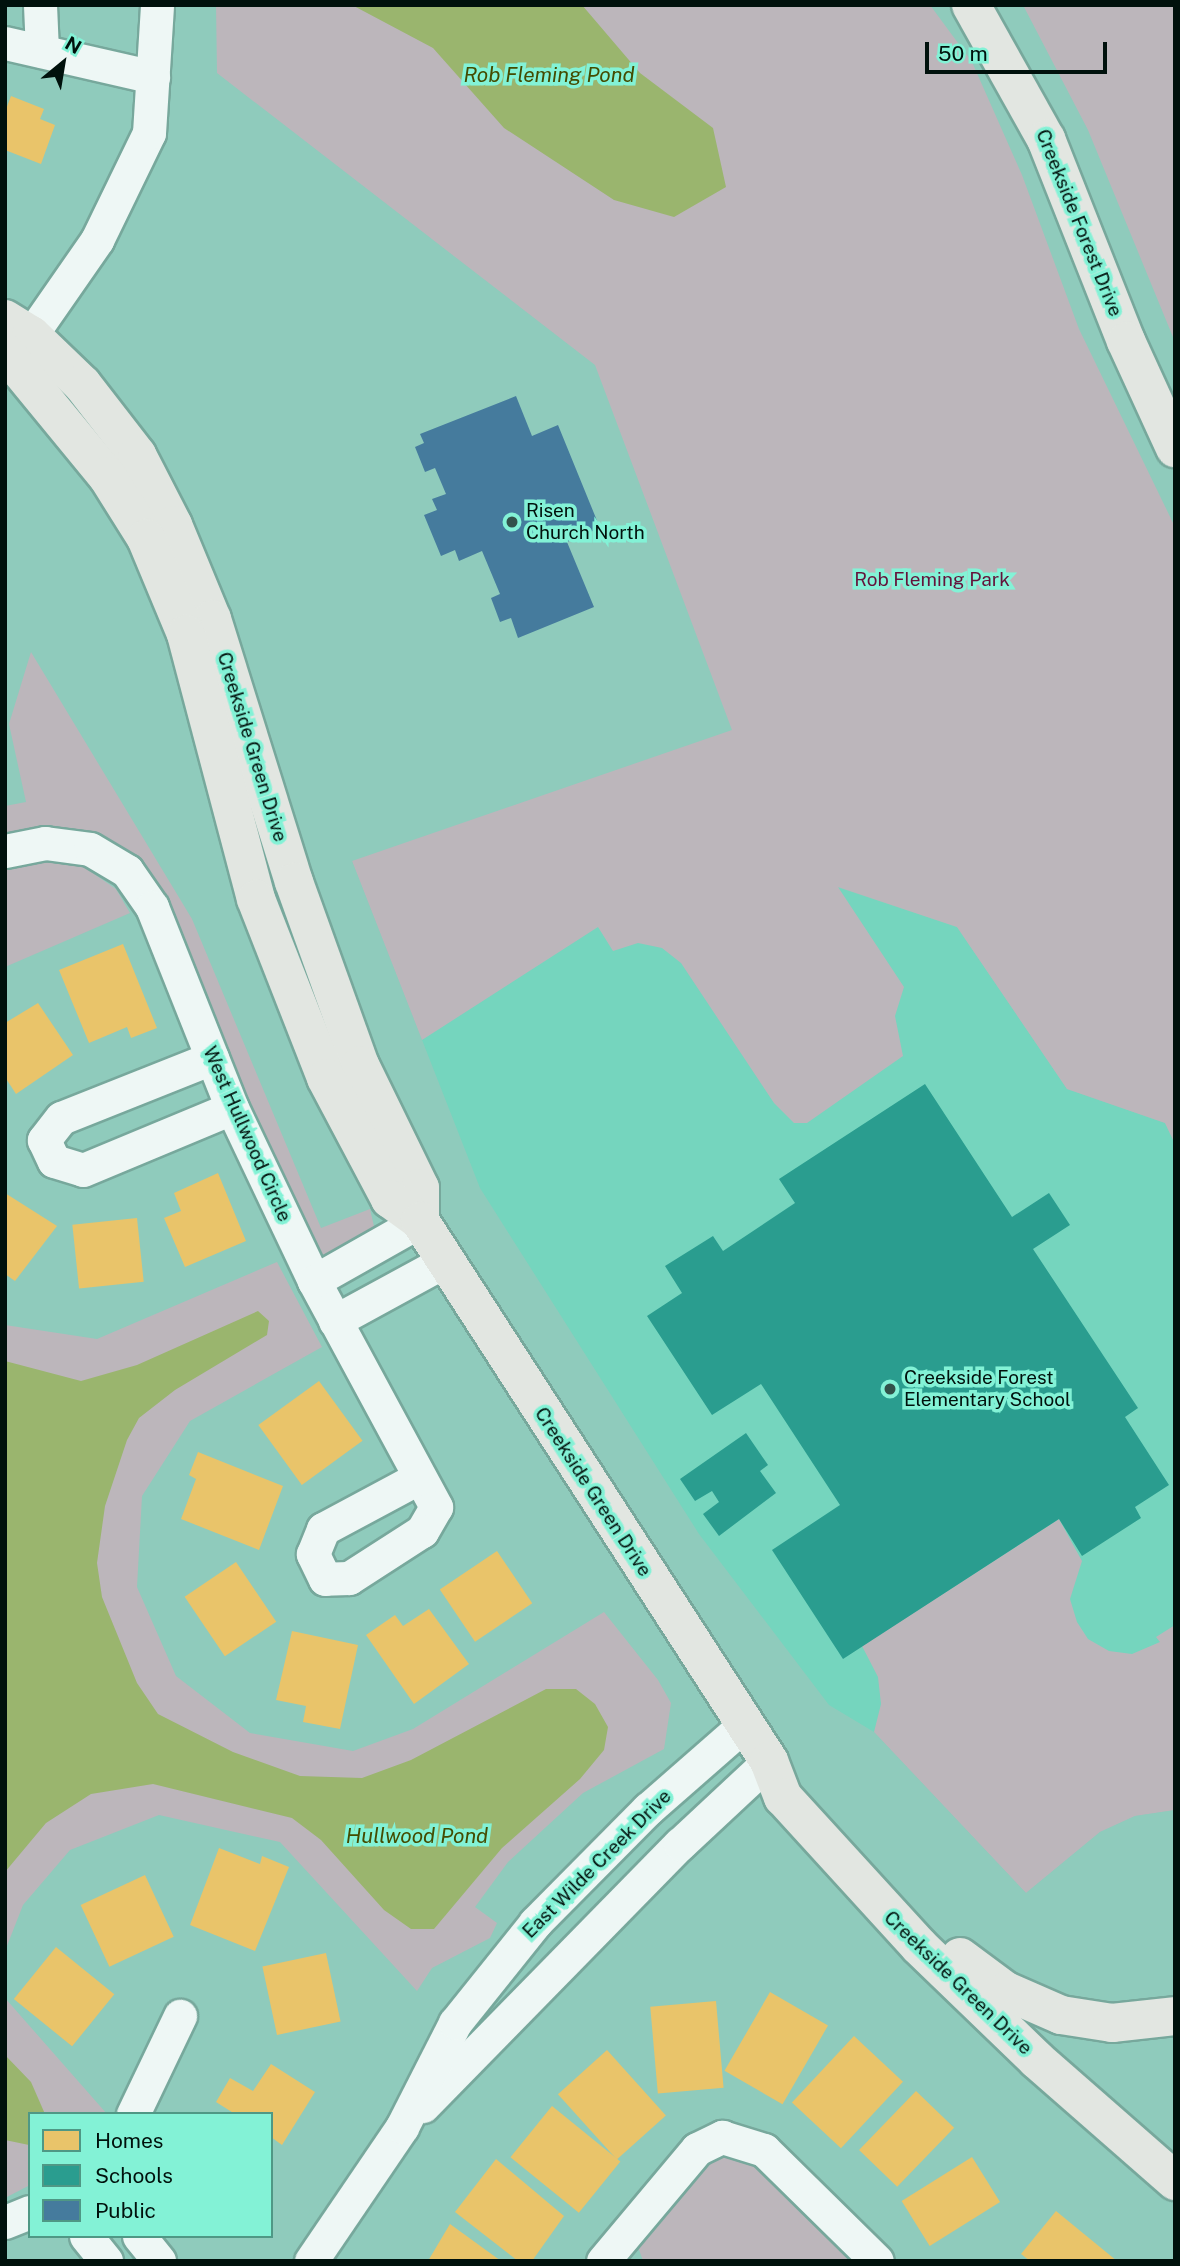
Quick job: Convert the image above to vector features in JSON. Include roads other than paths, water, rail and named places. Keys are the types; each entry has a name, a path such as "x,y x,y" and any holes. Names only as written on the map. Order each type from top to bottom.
{"main road":[{"name":"Creekside Forest Drive","path":"971,5 1046,139 1126,341 1175,448"},
{"name":"Creekside Green Drive","path":"12,340 82,384 137,455 173,524 212,619 295,882 360,1065 420,1188 420,1221 443,1262 769,1761 783,1797 901,1928 1037,2060 1175,2181"},
{"name":"Creekside Green Drive","path":"769,1761 801,1781 938,1936 1006,1991 1061,2015 1088,2020 1138,2022 1175,2016"}],"street":[{"path":"40,5 42,51"},
{"path":"12,340 77,271 120,198 149,133 157,5"},
{"path":"5,43 153,77"},
{"name":"West Hullwood Circle","path":"5,851 45,843 90,849 127,871 152,907 232,1108 314,1282 436,1507 422,1531 349,1578 325,1579 313,1555 323,1529 418,1478"},
{"path":"212,1058 61,1118 44,1140 54,1161 83,1170 232,1108"},
{"path":"314,1282 420,1221"},
{"path":"335,1321 443,1262"},
{"name":"East Wilde Creek Drive","path":"311,2261 402,2127 455,2023 535,1923 648,1809 745,1724"},
{"name":"East Wilde Creek Drive","path":"402,2127 680,1844 769,1761"},
{"path":"134,2112 180,2016"},
{"path":"611,2258 697,2149 722,2137 764,2150 877,2261"},
{"path":"5,2222 28,2213"},
{"path":"88,2238 106,2261"},
{"path":"141,2238 159,2261"}],"water":[{"name":"Rob Fleming Pond","path":"352,5 582,5 640,73 713,128 726,187 674,217 614,200 504,128 433,48"},
{"name":"Hullwood Pond","path":"258,1311 269,1321 267,1335 175,1390 139,1418 127,1440 105,1506 97,1563 102,1597 137,1683 158,1714 233,1752 300,1776 362,1778 411,1760 546,1689 576,1689 595,1704 608,1727 604,1750 580,1779 502,1848 434,1929 411,1929 384,1910 321,1840 292,1818 153,1784 91,1794 46,1823 5,1872 5,1361 81,1381 137,1365"},
{"path":"5,2055 31,2082 44,2112 28,2112 28,2145 5,2140"}],"place":[{"name":"Risen Church North","path":"512,522"},
{"name":"Creekside Forest Elementary School","path":"890,1389"}],"park label":[{"name":"Rob Fleming Park","path":"932,580"}]}
